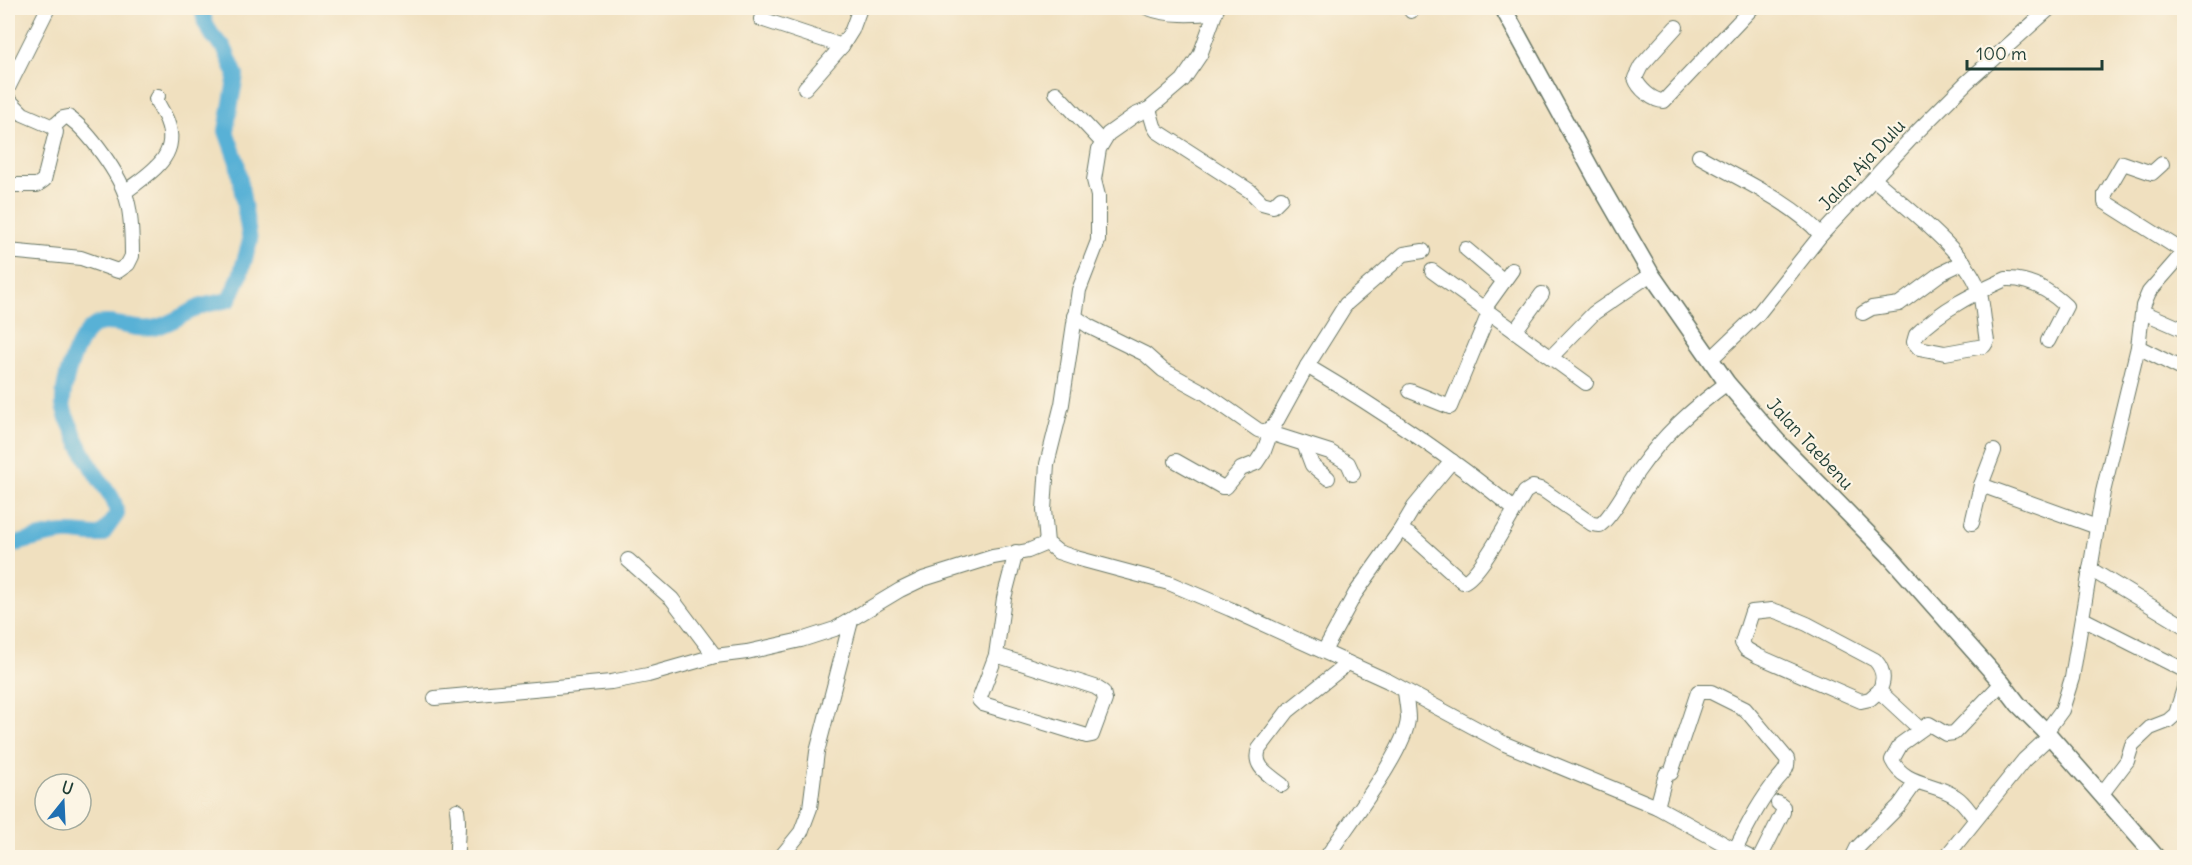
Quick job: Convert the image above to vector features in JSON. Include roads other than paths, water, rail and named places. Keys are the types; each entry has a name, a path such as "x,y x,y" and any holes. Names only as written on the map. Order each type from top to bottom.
{"main road":[{"name":"Jalan Taebenu","path":"1503,8 1651,274 1727,382 1778,442 1888,554 2018,704 2157,858"}],"street":[{"path":"8,88 48,8"},
{"path":"805,88 842,46 852,30 860,8"},
{"path":"1148,8 1156,11 1196,15 1216,10"},
{"path":"1676,27 1641,66 1635,78 1637,84 1659,101 1664,101 1752,8"},
{"name":"Jalan Aja Dulu","path":"1711,359 1758,314 1821,235 1967,82 2050,8"},
{"path":"1216,10 1206,43 1197,62 1176,88 1149,110 1135,115 1108,134 1097,155 1094,180 1098,196 1098,241 1079,290 1062,404 1047,464 1044,510 1047,543 1058,552 1076,558 1169,583 1324,651 1388,681 1505,744 1657,807 1751,858"},
{"path":"761,19 842,46"},
{"path":"1056,93 1102,142"},
{"path":"125,192 162,163 168,155 170,146 168,123 156,99 158,96"},
{"path":"8,99 23,114 52,127 56,132 45,180 37,185 8,185"},
{"path":"1149,110 1157,131 1250,191 1262,203 1273,206 1281,198"},
{"path":"8,251 81,258 118,271 128,264 132,256 125,192 106,159 68,117 63,118 52,127"},
{"path":"1699,156 1782,203 1812,224 1821,235"},
{"path":"1945,858 2047,735 2058,717 2068,692 2083,619 2097,527 2138,347 2143,312 2149,292 2184,252 2105,202 2104,194 2123,163 2152,173 2162,164"},
{"path":"1874,179 1953,250 1964,262 1980,291 1987,340 1984,346 1945,353 1928,351 1916,345 1914,338 1920,330 1960,300 1980,291 2006,279 2020,279 2037,285 2066,306 2048,341"},
{"path":"1410,391 1450,407 1486,311 1508,276 1466,249"},
{"path":"1176,461 1222,487 1226,487 1241,470 1256,463 1264,451 1271,431 1339,313 1354,296 1404,254 1423,250"},
{"path":"1863,313 1872,308 1899,304 1941,273 1964,262"},
{"path":"1432,271 1586,383"},
{"path":"1551,357 1594,313 1651,274"},
{"path":"1515,331 1542,294"},
{"path":"2143,312 2184,330"},
{"path":"1074,316 1090,327 1145,354 1163,370 1205,393 1258,430 1271,431 1341,458 1348,463 1353,474"},
{"path":"2138,347 2184,370"},
{"path":"1307,366 1378,409 1452,461 1514,509"},
{"path":"1399,532 1403,531 1413,537 1463,582 1472,578 1484,561 1528,489 1536,487 1592,524 1600,525 1674,426 1727,382"},
{"path":"1304,444 1312,465 1328,478"},
{"path":"1972,523 1981,485 1994,451"},
{"path":"1324,651 1355,594 1414,507 1452,461"},
{"path":"1981,485 2097,527"},
{"path":"435,698 611,682 648,675 715,656 747,652 801,640 851,621 910,584 993,557 1028,551 1047,543"},
{"path":"996,655 1095,687 1103,692 1105,700 1092,735 980,703 980,694 996,655 1004,598 1016,552"},
{"path":"628,560 672,599 715,656"},
{"path":"2090,569 2184,626"},
{"path":"1772,610 1781,613 1875,660 1882,671 1883,678 1879,691 1870,699 1861,701 1752,652 1743,644 1752,612 1772,610"},
{"path":"2083,619 2184,670"},
{"path":"780,858 801,832 810,808 817,752 851,621"},
{"path":"1282,785 1258,765 1256,757 1259,749 1288,711 1347,663"},
{"path":"1976,818 1955,796 1916,782 1901,773 1892,760 1901,744 1929,724 1946,734 1954,733 2002,684"},
{"path":"2101,795 2127,761 2132,745 2144,733 2168,721 2176,714 2184,688"},
{"path":"1879,691 1920,729"},
{"path":"1326,858 1394,755 1408,718 1405,692"},
{"path":"1657,807 1666,774 1671,774 1698,692 1711,692 1745,709 1788,763 1786,770 1765,794 1735,850"},
{"path":"1852,858 1857,848 1899,806 1916,782"},
{"path":"1760,858 1783,812 1783,807 1778,803"},
{"path":"457,810 459,822 456,838 457,858"}],"waterway":[{"path":"8,546 57,534 102,535 117,514 111,497 79,445 63,405 65,385 72,360 90,329 104,323 142,328 163,325 202,306 229,300 240,276 250,241 237,162 226,131 236,75 224,47 214,38 205,23 202,8"}]}
